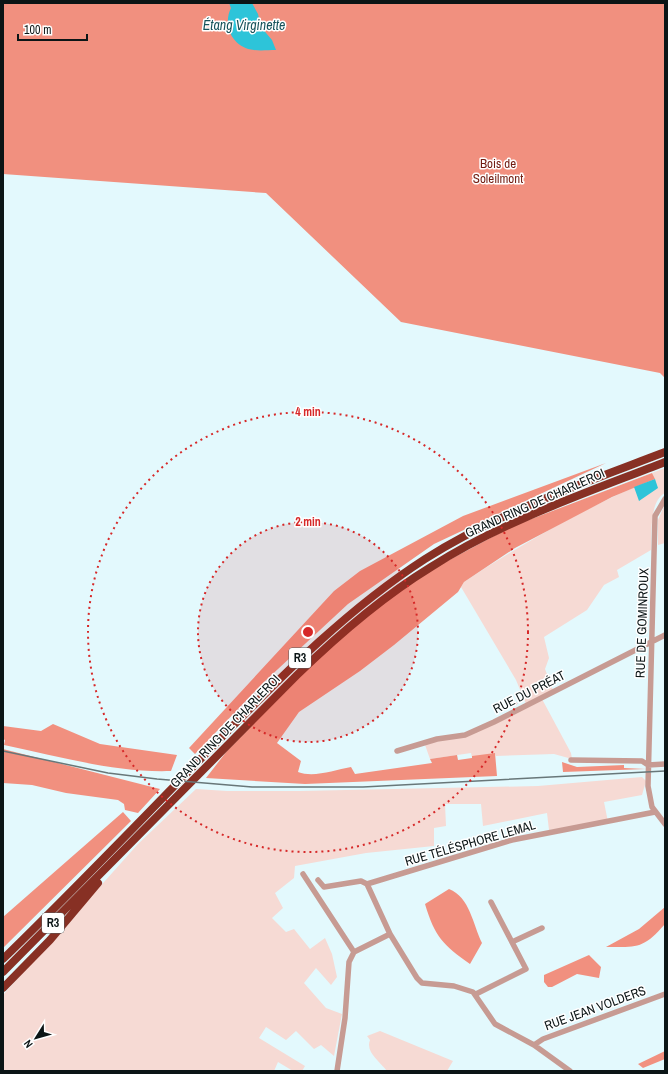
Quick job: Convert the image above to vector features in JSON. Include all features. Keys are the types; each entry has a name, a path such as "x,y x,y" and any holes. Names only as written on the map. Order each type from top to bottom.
{"highway":[{"name":"GRAND RING DE CHARLEROI","path":"3,959 291,667 343,619 369,598 426,559 487,525 551,497 665,452"},
{"name":"GRAND RING DE CHARLEROI","path":"3,972 307,665 348,627 431,567 491,534 554,506 665,462"},
{"path":"3,988 50,940 87,898 96,887 102,873"}],"street":[{"name":"RUE DE GOMINROUX","path":"655,812 649,798 648,751 653,642 655,516 665,499"},
{"name":"RUE DU PRÉAT","path":"397,751 437,738 465,735 665,635"},
{"path":"571,760 642,761 648,765 665,764"},
{"path":"655,812 665,824"},
{"name":"RUE TÉLÉSPHORE LEMAL","path":"318,880 324,887 361,881 367,884 512,840 655,812"},
{"path":"303,874 354,952"},
{"path":"367,884 390,934 417,978 422,983 454,986 476,994 495,1024 534,1045 569,1071"},
{"path":"476,994 526,969 490,902"},
{"path":"512,942 542,928"},
{"path":"337,1071 345,1018 349,962 354,952 390,934"},
{"name":"RUE JEAN VOLDERS","path":"534,1045 543,1039 665,994"}],"shaded area":[{"path":"665,468 665,493 656,503 652,518 651,550 617,570 619,577 604,585 587,610 544,637 549,658 545,669 553,690 526,704 516,680 461,587 464,582 533,539 605,501 654,479 652,473"},
{"path":"665,504 665,543 658,545 658,520"},
{"path":"542,699 571,753 572,759 554,754 496,756 495,754 472,757 471,753 430,759 424,742 469,734"},
{"path":"642,777 646,781 642,795 604,802 608,822 549,830 547,813 483,826 481,804 445,804 446,826 434,828 434,846 366,853 295,866 294,878 275,893 283,908 272,918 286,932 294,929 310,949 325,938 332,954 337,977 331,985 316,968 304,983 326,1008 342,1014 334,1056 321,1045 314,1049 296,1031 286,1040 266,1027 259,1038 305,1066 302,1071 293,1071 278,1062 274,1071 3,1071 3,995 138,844 196,789 227,791 300,791 538,786"},
{"path":"380,1031 453,1061 447,1071 387,1071 371,1053 369,1044 370,1040 367,1036"}],"green space":[{"name":"Bois de Soleilmont","path":"3,3 665,3 665,378 660,373 401,322 266,193 3,174"},
{"path":"606,463 434,544 348,604 264,682 195,754 189,748 334,591 360,571 463,516"},
{"path":"652,473 655,479 612,497 515,548 464,582 458,592 394,645 360,671 299,712 277,743 301,761 298,772 304,774 317,774 351,767 355,774 432,763 430,759 457,755 458,760 472,758 472,756 495,753 497,776 305,784 206,778 227,751 348,627 425,573 513,526"},
{"path":"53,724 100,744 177,755 171,771 150,771 108,767 4,745 5,740 3,739 3,726 41,731"},
{"path":"3,749 160,789 138,813 125,810 124,804 118,800 66,793 32,785 3,783"},
{"path":"562,762 577,767 624,765 624,768 646,769 563,772"},
{"path":"123,812 131,821 3,948 3,917"},
{"path":"449,889 462,898 470,912 482,943 470,964 453,951 441,939 432,925 425,904"},
{"path":"665,907 665,924 651,938 639,945 626,947 606,947 639,929"},
{"path":"589,955 601,967 599,978 577,974 552,987 548,987 544,982 544,975"},
{"path":"665,1051 665,1059 643,1068 638,1064"}],"water":[{"name":"Étang Virginette","path":"229,3 252,3 258,14 261,27 272,40 276,50 257,50 247,48 235,41 229,29 228,22 231,8"},
{"path":"655,479 658,488 639,501 634,487"}],"railway":[{"path":"3,751 108,773 157,779 252,787 363,787 665,771"}]}
